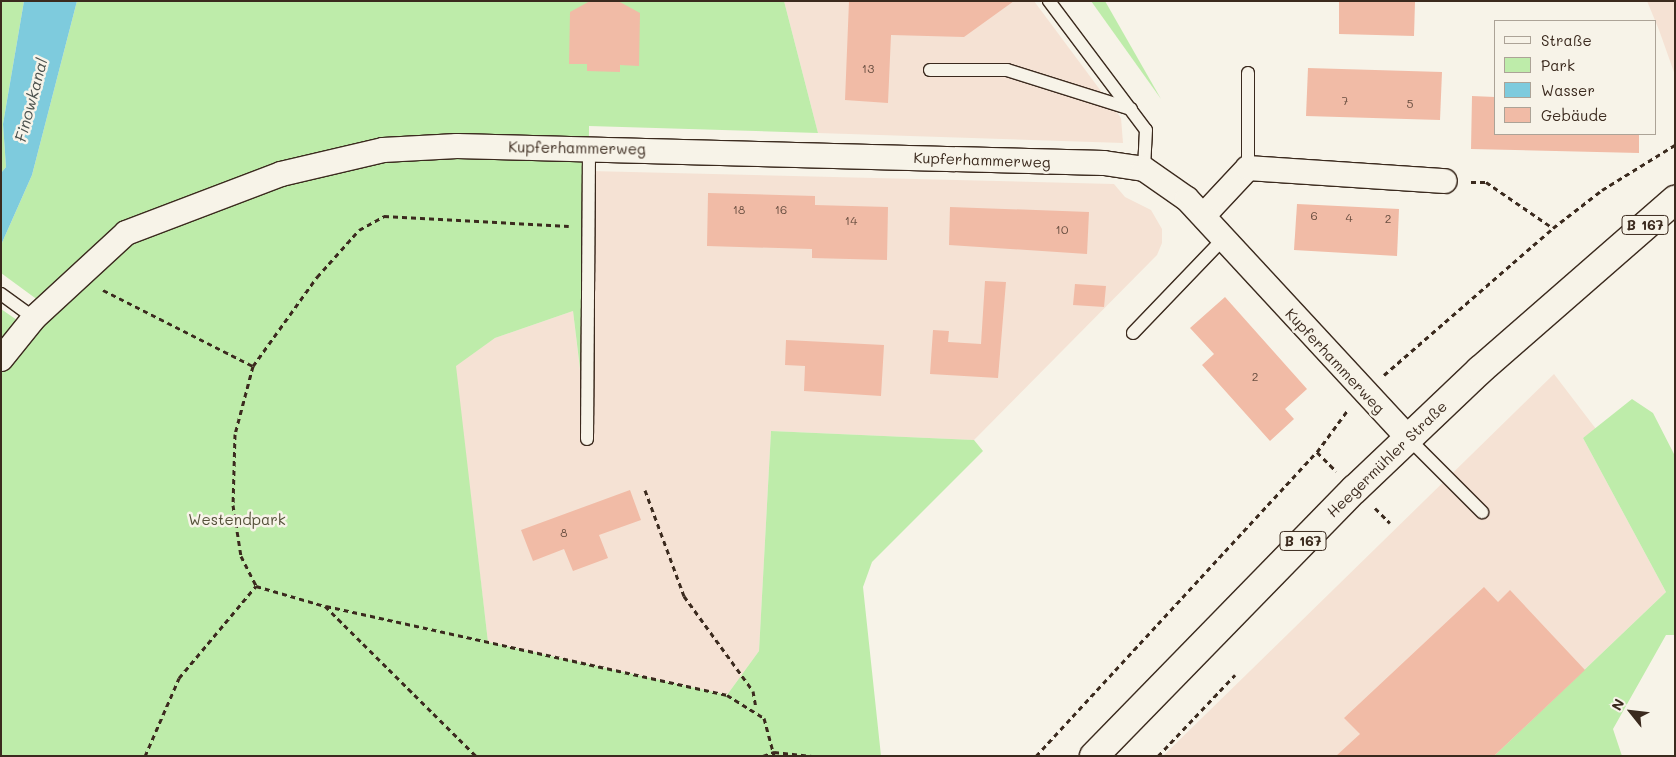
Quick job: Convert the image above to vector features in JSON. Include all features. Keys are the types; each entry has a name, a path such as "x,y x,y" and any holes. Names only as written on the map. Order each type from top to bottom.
{"main road":[{"name":"Heegermühler Straße","path":"1094,756 1408,438 1675,200"}],"street":[{"name":"Kupferhammerweg","path":"1,359 34,318 76,277 126,233 143,225 326,161 383,150 457,146 589,148 1104,163 1144,169 1204,215 1364,393 1408,438"},
{"path":"1204,215 1248,168 1445,181"}],"lane":[{"path":"1050,1 1146,130 1144,169"},
{"path":"930,70 1007,70 1130,109"},
{"path":"1248,73 1248,168"},
{"path":"587,438 589,148"},
{"path":"1133,333 1224,238"},
{"path":"1,294 34,318"},
{"path":"1408,438 1482,512"}],"path":[{"path":"1036,756 1317,452 1332,427 1364,393 1553,228 1602,190 1675,145"},
{"path":"1486,182 1553,228"},
{"path":"588,228 384,216 359,230 317,277 253,366 235,434 233,505 241,556 256,586 325,606 727,695 756,709 764,718 774,754"},
{"path":"76,277 253,366"},
{"path":"644,490 684,596 753,690 756,709"},
{"path":"145,756 179,678 256,586"},
{"path":"325,606 476,756"},
{"path":"1158,756 1235,675"},
{"path":"763,756 774,754 812,756"}],"shaded area":[{"path":"784,1 1034,1 1121,118 1123,143 818,133"},
{"path":"1647,1 1675,1 1675,75 1656,20"},
{"path":"590,171 1114,184 1125,197 1151,210 1162,229 1162,243 1157,255 974,440 771,431 759,651 727,695 488,642 455,366 495,338 573,311 586,421"},
{"path":"1554,374 1596,429 1583,438 1666,592 1494,756 1163,756"}],"green space":[{"path":"1,1 24,1 3,124 6,167 1,173"},
{"name":"Westendpark","path":"77,1 784,1 818,133 589,126 587,427 573,311 495,338 456,366 488,642 727,695 759,651 771,431 974,440 983,451 872,562 863,587 881,756 1,756 1,309 27,327 46,306 1,273 1,245 32,175"},
{"path":"1091,1 1105,1 1161,99"},
{"path":"1632,399 1653,413 1674,454 1675,635 1666,635 1613,729 1622,756 1494,756 1666,592 1583,438"}],"water":[{"name":"Finowkanal","path":"24,1 77,1 32,175 1,245 1,173 6,167 3,124"}],"building":[{"path":"590,1 618,1 640,13 639,66 620,65 620,72 587,71 587,64 569,64 570,12"},
{"path":"849,1 1014,1 964,37 891,35 888,103 845,100"},
{"path":"1339,1 1415,2 1414,36 1339,34"},
{"path":"1308,68 1442,72 1440,120 1306,116"},
{"path":"1472,96 1494,97 1494,135 1639,135 1639,153 1471,149"},
{"path":"708,193 815,196 815,205 888,207 887,260 812,258 812,249 707,246"},
{"path":"1297,204 1399,209 1397,256 1294,250"},
{"path":"950,207 1089,212 1087,254 949,245"},
{"path":"985,281 1006,282 998,378 930,374 933,330 949,331 948,342 981,344"},
{"path":"1075,284 1106,286 1104,307 1073,305"},
{"path":"1225,297 1307,389 1285,409 1294,419 1270,441 1202,365 1214,354 1190,328"},
{"path":"786,340 884,345 881,396 804,391 805,366 785,365"},
{"path":"630,490 641,520 599,535 608,558 573,571 564,549 533,561 521,530"},
{"path":"1484,587 1498,602 1510,590 1585,670 1494,756 1336,756 1360,734 1344,718"}]}
